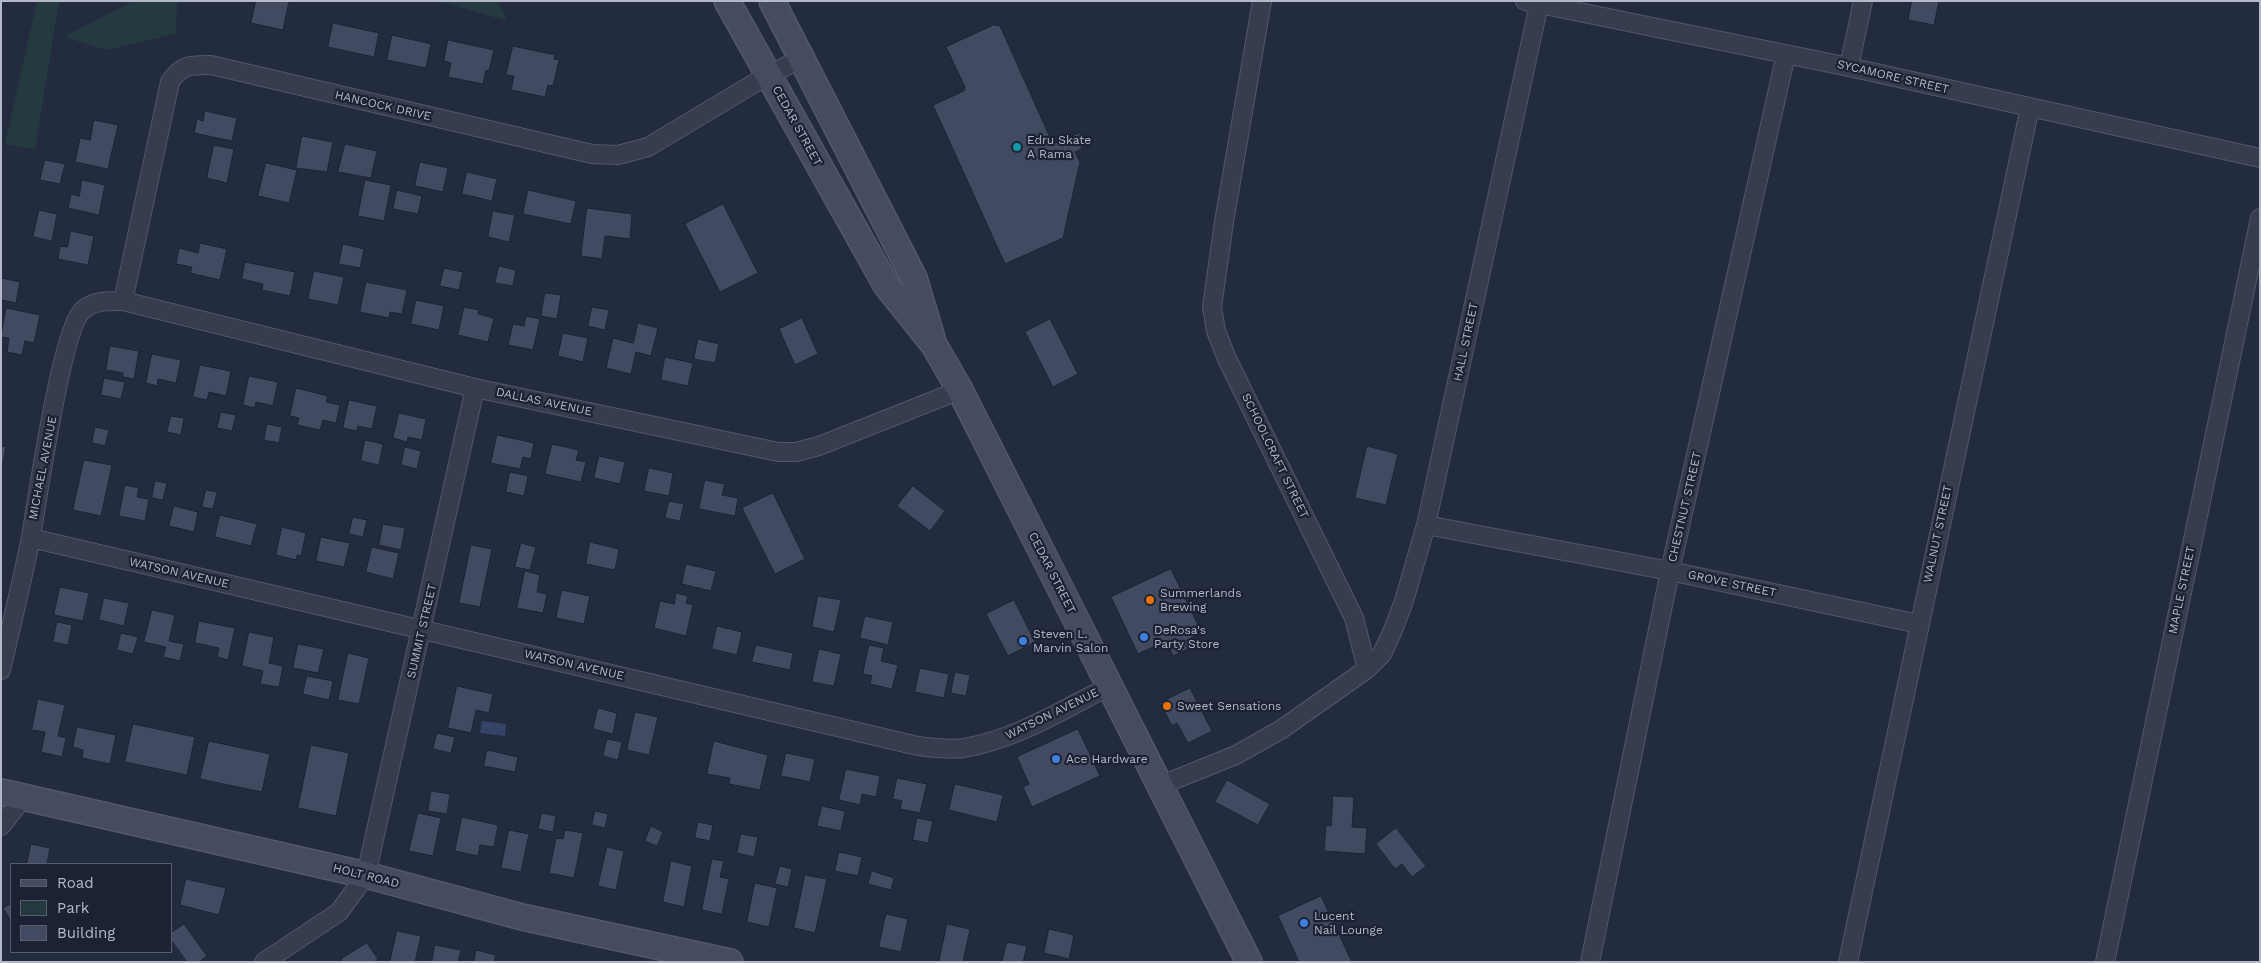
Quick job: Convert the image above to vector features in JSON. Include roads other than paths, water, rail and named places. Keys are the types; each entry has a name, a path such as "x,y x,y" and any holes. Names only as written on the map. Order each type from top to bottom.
{"main road":[{"name":"CEDAR STREET","path":"727,1 895,298 934,345 960,390 1249,962"},
{"path":"772,1 914,278 934,345"},
{"name":"HOLT ROAD","path":"13,794 366,875 522,917 730,962"}],"street":[{"name":"SCHOOLCRAFT STREET","path":"1262,1 1224,222 1212,307 1216,331 1227,359 1354,618 1367,669"},
{"path":"1849,67 1863,1"},
{"name":"HALL STREET","path":"1367,669 1382,654 1393,630 1404,601 1426,525 1532,3"},
{"name":"SYCAMORE STREET","path":"1532,3 1603,9 1786,54 2260,158"},
{"name":"CHESTNUT STREET","path":"1590,962 1670,571 1786,54"},
{"name":"HANCOCK DRIVE","path":"123,301 170,82 176,71 193,65 211,65 592,154 618,155 648,147 768,75 801,59"},
{"name":"WALNUT STREET","path":"1848,962 2030,107"},
{"name":"MAPLE STREET","path":"2105,962 2260,218"},
{"name":"DALLAS AVENUE","path":"123,301 475,388 778,452 796,452 819,446 960,390"},
{"name":"MICHAEL AVENUE","path":"1,670 30,538 65,353 76,320 83,310 94,303 123,301"},
{"name":"SUMMIT STREET","path":"366,875 475,388"},
{"name":"GROVE STREET","path":"1426,525 1670,571 1919,624"},
{"name":"WATSON AVENUE","path":"30,538 918,746 942,749 963,748 1010,736 1109,686"},
{"path":"1159,786 1236,755 1282,729 1367,669"},
{"path":"1,826 13,794"},
{"path":"264,962 339,912 366,875"}],"water":[{"path":"482,721 506,724 505,736 480,733"}],"place":[{"name":"Edru Skate A Rama","path":"1017,147"},
{"name":"Summerlands Brewing","path":"1150,600"},
{"name":"DeRosa's Party Store","path":"1144,637"},
{"name":"Steven L. Marvin Salon","path":"1023,641"},
{"name":"Sweet Sensations","path":"1167,706"},
{"name":"Ace Hardware","path":"1056,759"},
{"name":"Lucent Nail Lounge","path":"1304,923"}]}
